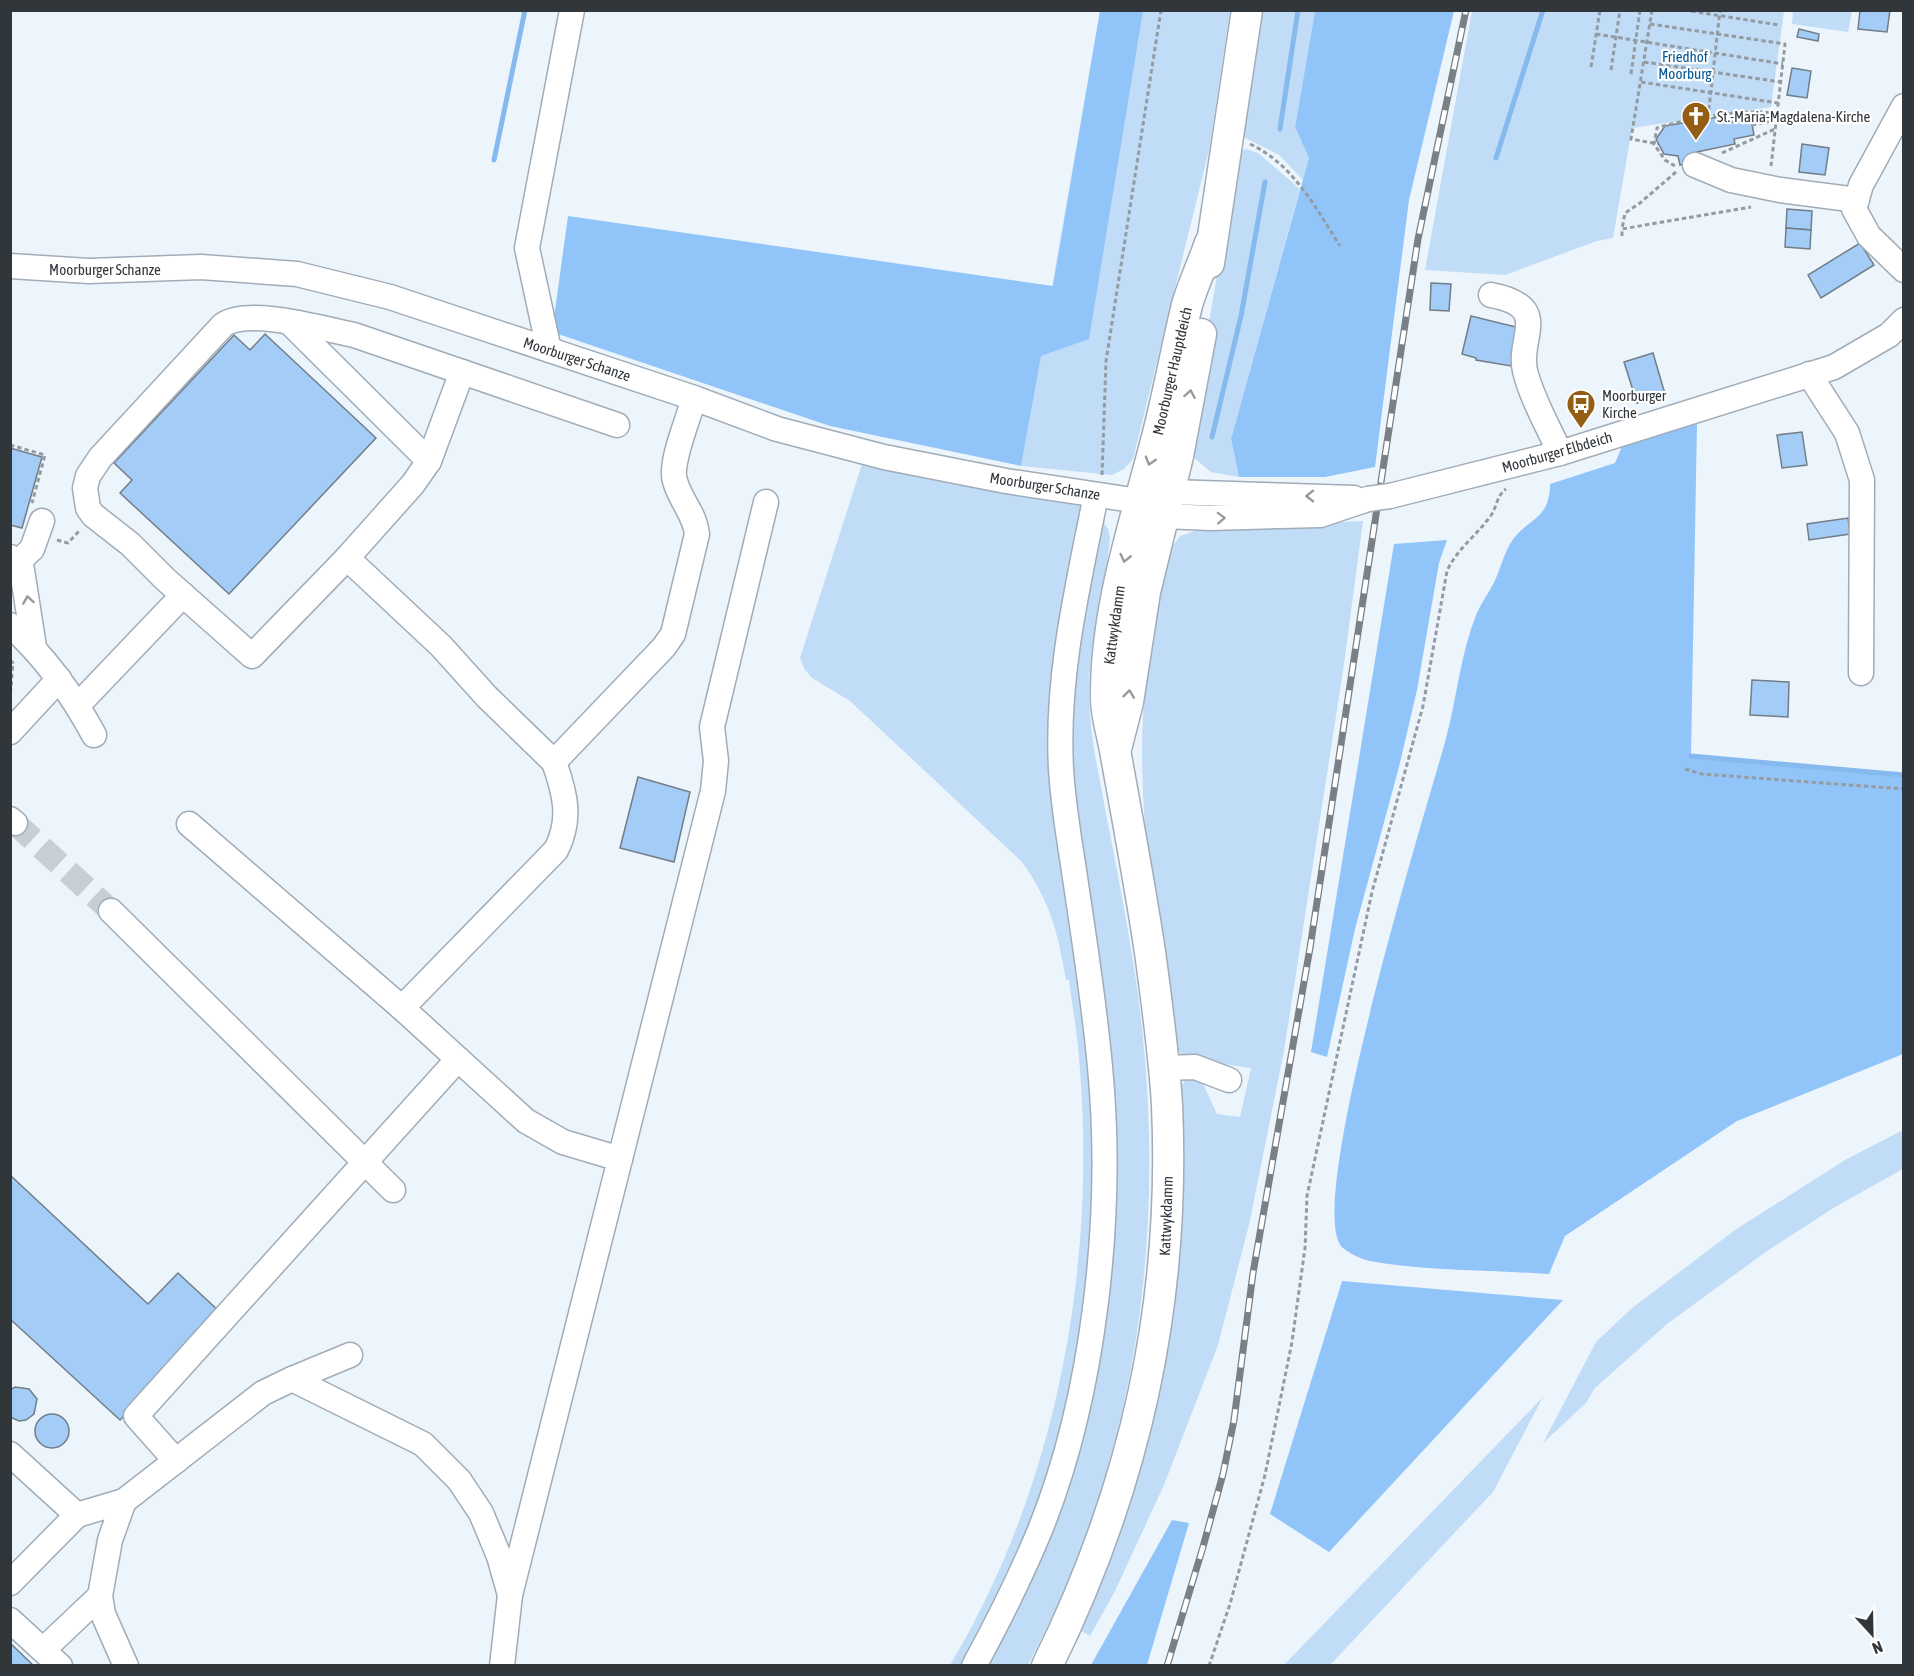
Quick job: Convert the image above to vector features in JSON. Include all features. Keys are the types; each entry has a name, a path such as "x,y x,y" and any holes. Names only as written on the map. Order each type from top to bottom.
{"main road":[{"name":"Moorburger Hauptdeich","path":"1157,503 1178,456 1206,303 1210,243 1247,10"},
{"name":"Kattwykdamm","path":"1047,1665 1090,1573 1108,1524 1148,1377 1163,1278 1167,1227 1164,1068 1147,935 1106,704 1107,660 1118,591 1157,503"}],"street":[{"path":"549,350 527,248 572,10"},
{"path":"1904,106 1861,185 1854,209 1869,236 1904,270"},
{"path":"1695,165 1731,180 1769,188 1857,200"},
{"name":"Moorburger Schanze","path":"10,266 89,271 201,267 297,274 390,297 694,398 777,429 884,457 1006,482 1157,503"},
{"path":"1491,295 1514,302 1526,315 1529,335 1525,370 1560,453"},
{"path":"462,372 429,461 413,484 347,558 252,656 130,544 93,515 86,497 88,476 100,458 223,325 236,319 290,323 354,336 462,372 617,425"},
{"name":"Moorburger Elbdeich","path":"1157,503 1379,497 1560,453 1834,367 1889,335 1904,320"},
{"path":"290,323 429,461"},
{"path":"1809,374 1847,433 1862,480 1862,674"},
{"path":"554,762 664,647 673,634 697,534 696,525 678,490 673,472 694,398"},
{"path":"974,1665 1041,1528 1062,1461 1079,1397 1091,1334 1101,1253 1105,1157 1101,1068 1061,768 1061,701 1067,638 1096,495"},
{"path":"502,1665 510,1595 713,791 716,761 712,727 766,502"},
{"path":"34,647 22,570 14,560 32,549 42,521"},
{"path":"347,558 441,646 487,697 554,762 565,795 567,815 564,834 556,850 402,1008"},
{"path":"78,705 183,595"},
{"path":"10,625 34,647 59,679 78,705 94,735"},
{"path":"10,732 59,679"},
{"path":"189,824 402,1008 526,1121 563,1142 620,1159"},
{"path":"111,911 393,1190"},
{"path":"176,1461 136,1416 337,1196 364,1162 458,1059"},
{"path":"1164,1068 1195,1067 1230,1080"},
{"path":"10,1583 77,1515 124,1502 263,1393 350,1355"},
{"path":"292,1379 423,1444 459,1480 481,1513 500,1556 510,1595"},
{"path":"10,1454 77,1515"},
{"path":"124,1502 110,1540 100,1596 103,1614 126,1665"},
{"path":"10,1620 52,1658 100,1596"}],"path":[{"path":"1096,495 1103,473 1106,361 1161,10"},
{"path":"1591,66 1599,10"},
{"path":"1611,70 1620,10"},
{"path":"1631,74 1641,10"},
{"path":"1652,10 1631,139 1656,144"},
{"path":"1684,10 1779,25"},
{"path":"1708,118 1720,10"},
{"path":"1622,229 1767,204 1785,44 1650,24"},
{"path":"1596,34 1783,64"},
{"path":"1644,62 1781,82"},
{"path":"1641,82 1778,103"},
{"path":"1622,236 1625,213 1679,169 1665,160 1656,144 1657,128 1708,118 1770,111 1777,115"},
{"path":"1752,125 1776,120"},
{"path":"1695,165 1775,129"},
{"path":"1227,140 1250,144 1265,151 1285,167 1308,196 1340,246"},
{"path":"1209,1665 1230,1604 1265,1476 1292,1342 1305,1248 1307,1196 1372,892 1424,706 1447,571 1457,553 1491,516 1500,494 1511,487"},
{"path":"10,660 13,663 10,699"},
{"path":"1685,769 1702,774 1904,789"}],"green space":[{"path":"1100,11 1230,11 1209,150 1133,459 1124,469 1112,475 1021,466"},
{"path":"1258,11 1315,11 1295,127 1309,158 1303,180 1279,155 1240,135"},
{"name":"Friedhof Moorburg","path":"1472,11 1784,11 1771,107 1632,128 1613,238 1597,241 1505,275 1425,270"},
{"path":"1793,11 1852,11 1848,32 1792,24"},
{"path":"1246,149 1258,153 1300,189 1231,439 1239,477 1211,472 1187,452 1238,152"},
{"path":"863,461 1082,505 1065,699 1100,517 1108,529 1110,538 1091,658 1089,699 1096,759 1134,967 1145,1057 1149,1147 1147,1237 1138,1325 1122,1413 1098,1499 1067,1583 1028,1665 950,1665 986,1598 1017,1527 1041,1454 1060,1378 1074,1301 1081,1224 1083,1146 1080,1070 1074,1014 1069,980 1066,980 1060,947 1051,918 1040,890 1022,862 850,701 812,678 805,670 800,658"},
{"path":"1363,521 1343,671 1284,1051 1249,1225 1218,1345 1164,1485 1115,1591 1090,1636 1078,1629 1100,1580 1182,1085 1188,1077 1200,1077 1217,1114 1240,1117 1251,1068 1188,1059 1182,1056 1173,1041 1153,905 1142,768 1146,677 1169,551 1180,536 1204,528"},
{"path":"1903,1130 1903,1169 1835,1207 1767,1251 1667,1324 1595,1388 1586,1403 1543,1443 1596,1342 1632,1308 1735,1230 1845,1160"},
{"path":"1543,1397 1493,1492 1330,1665 1284,1665"}],"shaded area":[{"path":"1100,11 1143,11 1089,339 1041,356 1021,466 830,426 552,332 568,216 1053,286"},
{"path":"1315,11 1454,11 1409,200 1375,467 1325,477 1239,477 1231,439 1309,158 1295,127"},
{"path":"1697,424 1691,755 1903,775 1903,1054 1737,1121 1565,1236 1549,1274 1413,1267 1359,1258 1343,1248 1335,1219 1339,1164 1352,1090 1394,922 1445,742 1463,661 1477,613 1494,582 1510,544 1546,506 1550,484 1615,463 1623,444"},
{"path":"1447,540 1439,563 1417,690 1399,767 1355,929 1327,1057 1311,1052 1394,544"},
{"path":"1342,1281 1563,1300 1329,1552 1270,1514"},
{"path":"1172,1520 1189,1523 1147,1665 1091,1665"}],"building":[{"path":"1860,10 1890,10 1887,32 1858,29"},
{"path":"1799,29 1819,34 1818,41 1797,37"},
{"path":"1792,68 1811,71 1807,98 1787,95"},
{"name":"St.-Maria-Magdalena-Kirche","path":"1730,115 1732,122 1751,118 1754,135 1734,139 1735,144 1692,153 1694,162 1680,165 1678,156 1664,154 1656,139 1665,126"},
{"path":"1802,144 1829,148 1825,175 1799,172"},
{"path":"1787,209 1812,211 1811,230 1786,228"},
{"path":"1786,228 1811,230 1810,249 1785,247"},
{"path":"1860,243 1874,265 1821,298 1808,275"},
{"path":"1431,283 1451,284 1449,311 1430,310"},
{"path":"1471,316 1520,328 1511,366 1476,360 1476,358 1462,354"},
{"path":"265,334 376,438 229,594 120,493 132,480 114,463 234,335 250,350"},
{"path":"1653,353 1665,394 1637,403 1624,362"},
{"path":"1802,432 1807,465 1782,468 1777,435"},
{"path":"10,448 42,457 22,528 10,525"},
{"path":"1848,518 1850,534 1809,540 1807,524"},
{"path":"1752,680 1789,682 1788,717 1750,715"},
{"path":"638,777 690,792 674,862 620,848"},
{"path":"10,1175 148,1304 178,1273 221,1313 120,1420 10,1319"},
{"path":"15,1387 29,1389 37,1399 34,1414 26,1420 19,1421 10,1417 10,1390"},
{"path":"52,1414 64,1419 69,1431 64,1443 52,1448 40,1443 35,1431 40,1419"},
{"path":"10,1643 34,1666 10,1666"}],"waterway":[{"path":"494,160 525,10"},
{"path":"1280,129 1298,10"},
{"path":"1496,158 1543,10"},
{"path":"1212,437 1241,316 1265,182"},
{"path":"1691,756 1904,775"}],"tunnel":[{"path":"15,823 111,911"}],"railway":[{"path":"1167,1666 1223,1474 1234,1420 1253,1273 1310,948 1418,239 1466,10"}],"place":[{"name":"St.-Maria-Magdalena-Kirche","path":"1696,142"},
{"name":"Moorburger Kirche","path":"1581,430"}]}
